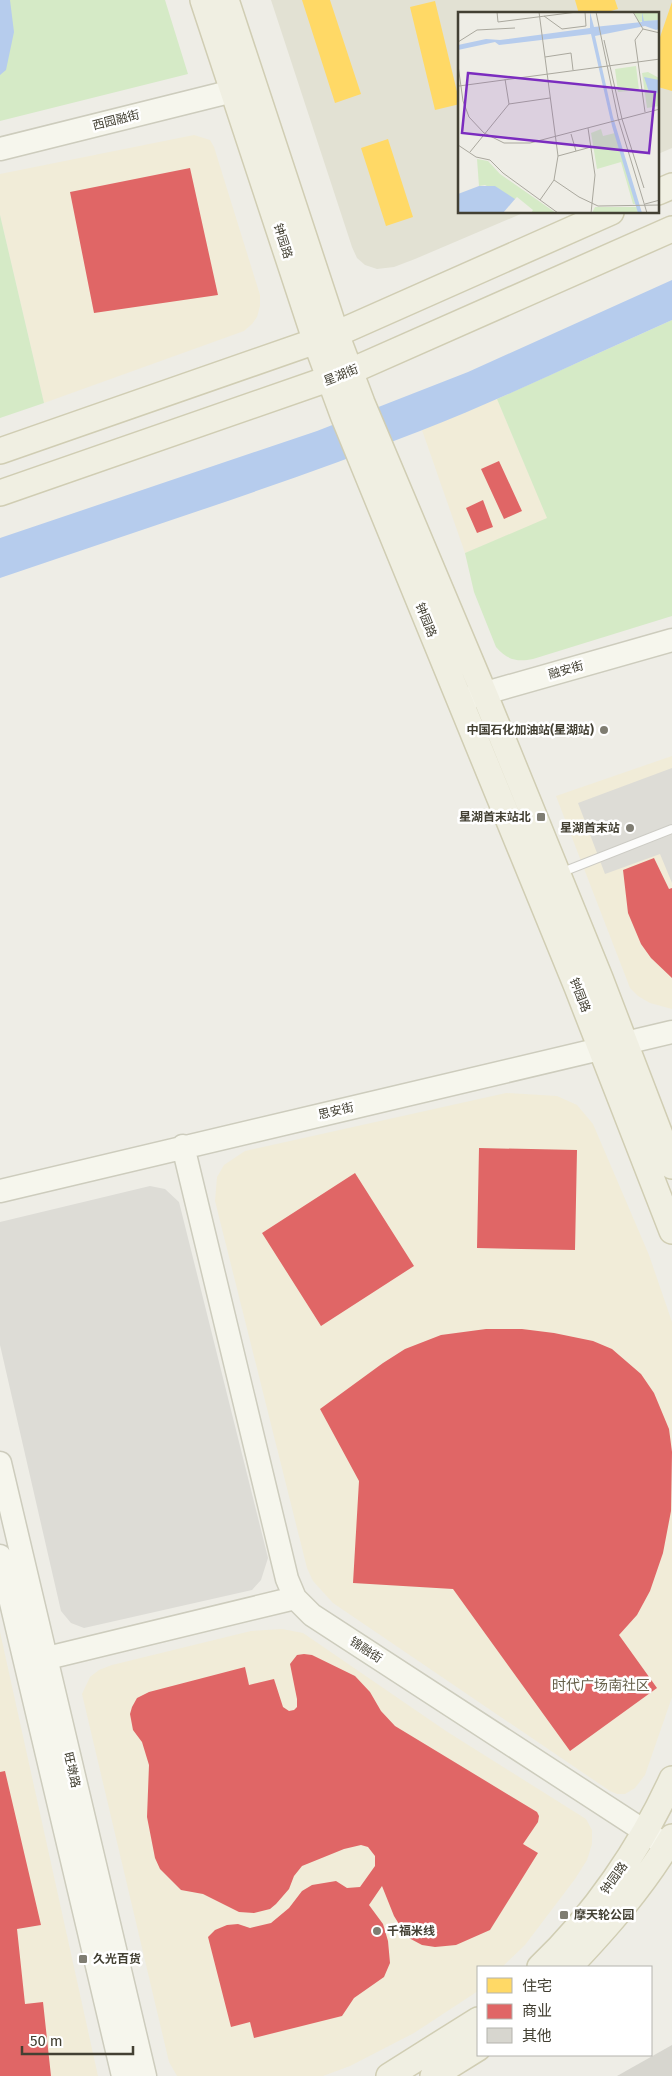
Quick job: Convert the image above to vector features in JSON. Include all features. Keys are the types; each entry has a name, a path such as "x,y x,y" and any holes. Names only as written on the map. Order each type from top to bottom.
{"main road":[{"name":"钟园路","path":"202,0 233,91 372,458 459,700 613,1047 672,1166"},
{"name":"钟园路","path":"226,0 326,338"},
{"path":"660,191 672,186"},
{"path":"0,451 326,338 606,214"},
{"name":"星湖街","path":"0,493 340,376 672,229"},
{"name":"钟园路","path":"372,458 484,693 557,874 672,1231"},
{"name":"钟园路","path":"541,1966 577,1928 645,1832 672,1779"},
{"name":"钟园路","path":"570,1966 605,1930 644,1881 670,1844"},
{"path":"389,2076 477,2021"},
{"path":"433,2076 477,2049"}],"street":[{"name":"西园融街","path":"0,148 233,91"},
{"name":"融安街","path":"459,700 672,640"},
{"name":"思安街","path":"0,1191 183,1146 672,1032"},
{"path":"36,1661 295,1598 287,1579 183,1146"},
{"name":"旺墩路","path":"0,1463 36,1661 124,2076"},
{"name":"旺墩路","path":"0,1556 36,1661 145,2076"},
{"name":"锦融街","path":"295,1598 312,1614 645,1832 670,1844"}],"lane":[{"path":"557,874 672,828"}],"shaded area":[{"path":"271,0 672,0 672,148 660,153 660,12 458,12 458,214 521,214 394,267 377,269 365,265 357,258"},
{"path":"194,135 210,140 214,147 260,295 257,317 244,331 44,403 0,215 0,174"},
{"path":"497,399 548,519 465,553 422,430"},
{"path":"672,756 672,1009 650,1003 638,996 630,988 556,796"},
{"name":"星湖首末站","path":"672,768 672,883 660,854 605,874 578,803"},
{"path":"506,1093 557,1096 577,1105 593,1124 649,1255 672,1322 672,1697 645,1775 635,1788 625,1794 617,1794 610,1791 333,1603 313,1581 307,1568 215,1201 217,1177 224,1165 245,1151"},
{"path":"150,1186 165,1189 179,1202 268,1558 261,1580 252,1590 84,1628 71,1623 61,1611 0,1345 0,1222"},
{"path":"282,1629 303,1633 446,1731 586,1819 592,1830 592,1844 587,1860 575,1879 525,1945 503,1966 477,1966 477,1992 414,2033 350,2066 323,2076 177,2076 169,2062 82,1694 90,1677 99,1670 112,1665 251,1631"},
{"name":"久光百货","path":"0,1632 98,2076 0,2076"}],"green space":[{"path":"0,0 165,0 188,74 0,121"},
{"path":"0,215 44,403 0,418"},
{"path":"672,320 672,616 533,659 517,660 508,657 496,647 474,592 465,553 547,518 497,399"}],"water":[{"path":"0,0 10,0 14,32 6,70 0,75"},
{"path":"672,280 672,320 515,391 420,431 316,470 0,578 0,538 317,431 468,372"}],"building: 住宅":[{"path":"302,0 330,0 361,94 335,103"},
{"path":"575,0 615,0 618,9 607,12 578,12"},
{"path":"435,1 458,96 458,104 435,110 410,7"},
{"path":"672,2 672,91 660,88 660,37"},
{"path":"388,139 413,217 386,226 361,148"}],"building: 商业":[{"path":"190,168 218,295 94,313 70,192"},
{"path":"499,461 522,511 504,519 481,469"},
{"path":"483,500 493,527 477,533 466,508"},
{"path":"654,858 669,889 672,888 672,978 651,958 641,944 628,913 623,870"},
{"path":"479,1148 577,1150 575,1250 477,1248"},
{"path":"355,1173 414,1266 321,1326 262,1233"},
{"path":"486,1329 522,1329 554,1333 593,1341 612,1349 641,1374 654,1393 669,1429 672,1452 671,1511 663,1553 650,1591 637,1615 619,1635 657,1688 570,1751 453,1589 353,1583 359,1481 320,1409 405,1349 441,1335"},
{"path":"297,1655 312,1655 355,1676 370,1692 381,1711 395,1726 537,1812 539,1816 538,1822 523,1844 538,1853 490,1930 456,1945 435,1947 422,1945 407,1937 394,1916 382,1886 369,1905 383,1924 388,1941 390,1963 384,1977 354,1998 342,2016 254,2038 250,2022 231,2027 208,1937 215,1930 227,1925 238,1924 250,1928 271,1923 289,1908 302,1891 312,1885 336,1881 347,1888 360,1887 375,1866 375,1856 368,1847 361,1845 344,1849 302,1866 294,1876 289,1889 276,1904 270,1909 254,1913 239,1912 203,1894 181,1890 160,1869 155,1858 147,1817 149,1765 142,1742 133,1730 130,1714 137,1698 149,1692 245,1667 249,1685 274,1679 283,1707 289,1711 294,1710 297,1707 297,1699 290,1664"},
{"path":"5,1771 41,1925 17,1929 25,2004 43,2002 51,2076 0,2076 0,1772"}],"building: 其他":[{"path":"672,2045 672,2076 617,2076"}],"place":[{"name":"中国石化加油站(星湖站)","path":"604,730"},
{"name":"星湖首末站北","path":"541,817"},
{"name":"星湖首末站","path":"630,828"},
{"name":"摩天轮公园","path":"564,1915"},
{"name":"千福米线","path":"377,1931"},
{"name":"久光百货","path":"83,1959"}],"district":[{"name":"时代广场南社区","path":"601,1685"}]}
